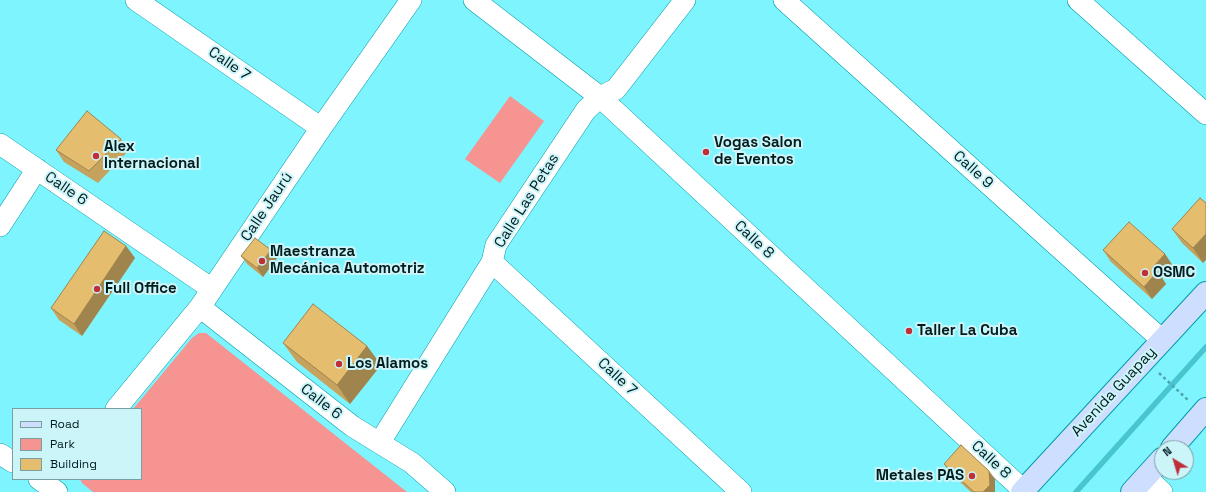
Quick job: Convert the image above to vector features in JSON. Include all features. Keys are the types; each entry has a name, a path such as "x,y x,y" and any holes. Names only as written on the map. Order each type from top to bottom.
{"main road":[{"name":"Avenida Guapay","path":"1023,491 1206,293"},
{"path":"1179,440 1206,409"},
{"path":"1139,485 1154,468"}],"street":[{"name":"Calle 7","path":"136,0 321,128"},
{"name":"Calle Jaurú","path":"117,408 200,307 321,128 411,0"},
{"name":"Calle 8","path":"474,0 600,97 1023,491"},
{"name":"Calle Las Petas","path":"380,442 492,262 496,245 586,110 600,97 616,89 686,0"},
{"name":"Calle 9","path":"784,0 1162,340"},
{"path":"1078,0 1206,114"},
{"name":"Calle 6","path":"0,144 212,290"},
{"path":"0,226 38,170"},
{"name":"Calle 7","path":"492,262 742,492"},
{"name":"Calle 6","path":"200,307 352,426 412,463 445,492"},
{"path":"0,454 12,461"},
{"path":"1139,485 1162,492"}],"path":[{"path":"1160,374 1183,394"}],"green space":[{"path":"510,96 544,121 500,183 465,159"},
{"path":"199,333 206,333 407,492 93,492 80,480 142,480 142,408 134,408 192,338"}],"building":[{"path":"87,111 121,139 89,171 56,150"},
{"path":"1200,198 1206,203 1206,234 1193,248 1172,229"},
{"name":"OSMC","path":"1129,222 1165,254 1152,268 1157,272 1144,287 1103,250"},
{"path":"104,231 126,246 74,324 51,308"},
{"path":"255,238 271,250 257,268 241,256"},
{"path":"313,304 367,346 337,385 283,343"},
{"name":"Metales PAS","path":"961,445 989,471 990,485 983,492 974,492 944,464"}],"waterway":[{"path":"1076,492 1206,347"}],"place":[{"name":"Vogas Salon de Eventos","path":"706,152"},
{"name":"Alex Internacional","path":"96,156"},
{"name":"Maestranza Mecánica Automotriz","path":"262,261"},
{"name":"OSMC","path":"1145,273"},
{"name":"Full Office","path":"97,289"},
{"name":"Taller La Cuba","path":"909,331"},
{"name":"Los Alamos","path":"339,364"},
{"name":"Metales PAS","path":"972,476"}]}
